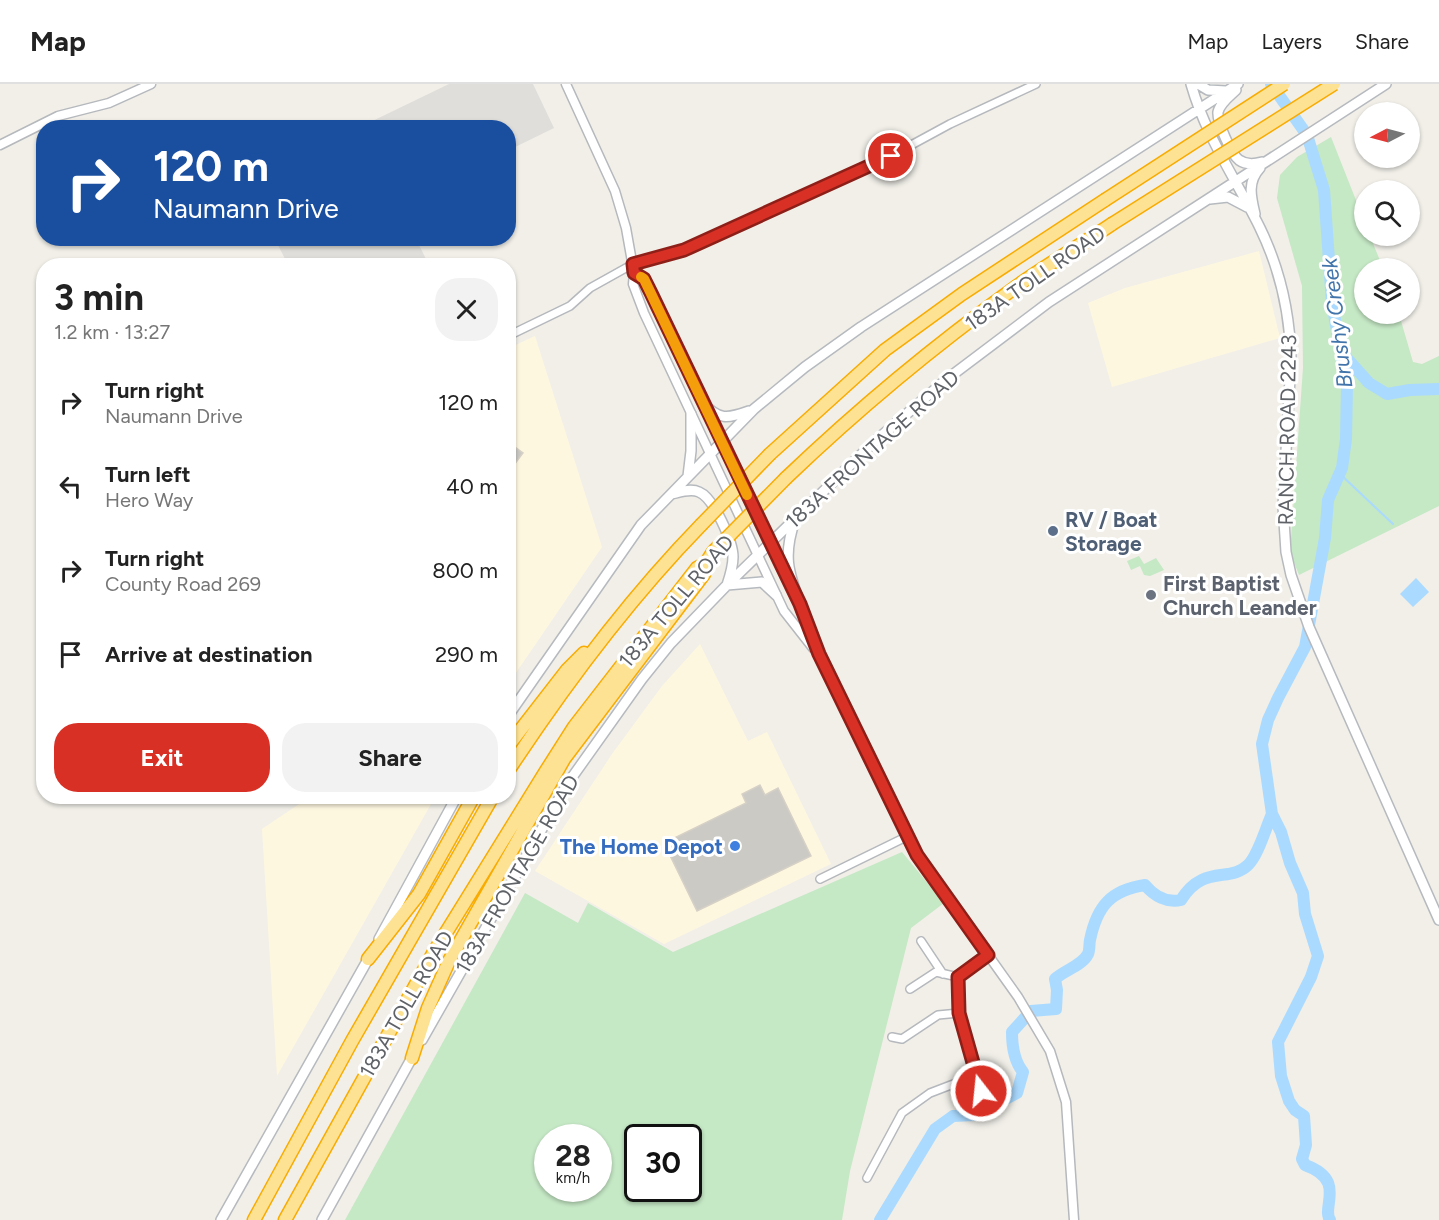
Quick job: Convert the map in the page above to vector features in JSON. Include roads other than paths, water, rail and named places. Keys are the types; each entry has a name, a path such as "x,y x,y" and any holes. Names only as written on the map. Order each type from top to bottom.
{"highway":[{"name":"183A TOLL ROAD","path":"516,759 608,629 652,575 770,453 885,350 962,294 1284,84"},
{"name":"183A TOLL ROAD","path":"285,1220 434,952 546,771 606,685 697,568 842,425 923,358 1018,286 1334,84"},
{"path":"412,1058 428,1008 448,961 564,759 704,574 710,557"},
{"path":"516,736 567,670 608,629"},
{"path":"368,958 419,894 470,804"},
{"name":"183A TOLL ROAD","path":"254,1220 352,1041 488,804"}],"main road":[{"name":"RANCH ROAD 2243","path":"1191,84 1214,145 1258,225 1277,271 1291,338 1290,392 1284,455 1284,529 1291,575 1316,643 1439,920"},
{"path":"1198,84 1208,90 1229,92"},
{"path":"516,704 641,525 754,409 805,367 861,327 1199,108 1240,84"},
{"name":"183A FRONTAGE ROAD","path":"322,1220 533,841 568,783 663,652 770,543 910,410 947,378 1048,302 1386,84"},
{"path":"1229,92 1218,113 1225,138 1238,160 1251,164 1266,162"},
{"path":"1258,225 1251,186 1254,174 1266,162"},
{"path":"1200,203 1215,197 1228,197 1249,209"},
{"path":"703,403 713,413 723,417 733,417 754,409"},
{"path":"688,476 691,414"},
{"path":"669,495 692,490 701,492 709,499 730,538 733,550 734,560 728,585 762,582 776,595"},
{"path":"797,517 786,556 788,572 800,604"},
{"path":"220,1220 453,804"}],"street":[{"path":"50,120 108,103 151,84"},
{"path":"566,84 615,191 626,228 633,268 633,284 644,313 784,611 819,654"},
{"path":"516,332 570,306 590,288 633,268 684,250 891,156 950,124 1036,84"},
{"path":"0,145 36,127"},
{"path":"633,268 644,279 800,604 819,654 908,836 936,884 1023,1005 1050,1051 1065,1102 1074,1220"},
{"path":"820,879 908,836"},
{"path":"921,941 943,974"},
{"path":"910,989 936,972 958,977 988,955"},
{"path":"958,977 959,1013 981,1091"},
{"path":"892,1037 902,1039 938,1015 959,1013"},
{"path":"867,1178 902,1113 930,1092 977,1075"}],"water":[{"path":"1416,578 1429,592 1413,607 1400,594"}],"waterway":[{"name":"Brushy Creek","path":"1271,84 1307,135 1324,190 1332,303 1347,386 1346,439 1342,468 1328,500 1325,538 1305,647 1268,720 1262,744 1272,814 1281,832 1290,863 1303,893 1305,914 1318,956 1311,977 1278,1042 1281,1076 1289,1101 1295,1110 1304,1116 1306,1145 1302,1159 1305,1165 1318,1171 1329,1186 1328,1215 1330,1220"},
{"path":"1343,354 1369,383 1387,394 1439,389"},
{"path":"1340,474 1393,524"},
{"path":"880,1220 935,1129 953,1116 975,1115 1017,1093 1023,1072 1014,1053 1012,1032 1031,1011 1056,1009 1055,979 1085,958 1089,952 1093,928 1107,902 1123,891 1145,885 1161,898 1181,900 1198,882 1241,870 1252,861 1272,814"}],"place":[{"name":"RV / Boat Storage","path":"1053,531"},
{"name":"First Baptist Church Leander","path":"1151,595"},
{"name":"The Home Depot","path":"735,846"}]}
